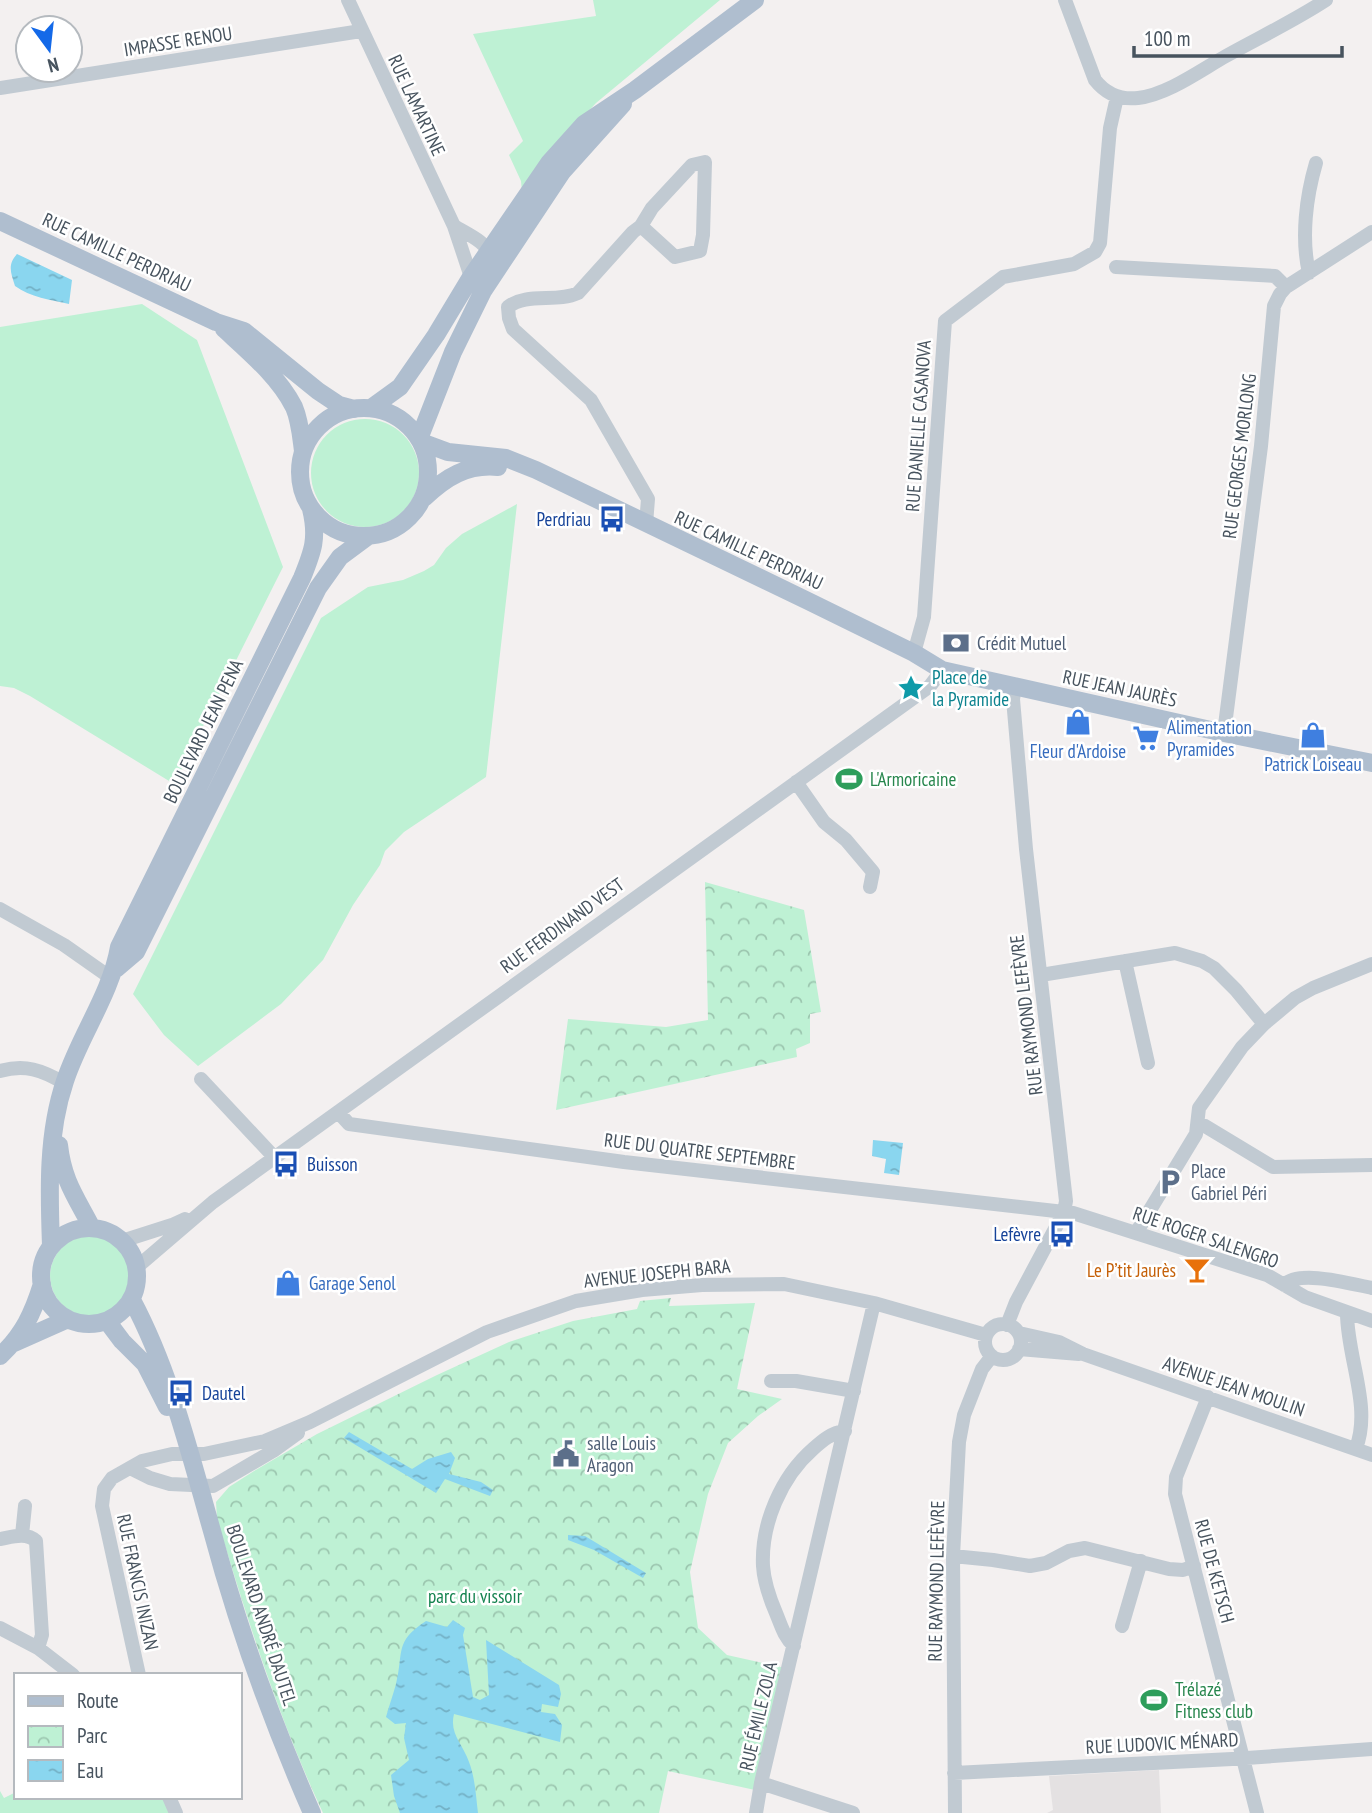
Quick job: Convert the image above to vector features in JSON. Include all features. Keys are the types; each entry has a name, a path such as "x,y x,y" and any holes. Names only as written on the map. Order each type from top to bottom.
{"main road":[{"path":"303,452 310,436 322,423 337,414 362,408 400,387 549,163 584,124 635,90 755,0"},
{"path":"420,441 453,352 483,291 562,172 635,90"},
{"name":"RUE CAMILLE PERDRIAU","path":"0,221 216,322"},
{"path":"216,322 244,331 318,391 339,404 391,414 408,425 420,441 427,460 428,480 423,499 413,514 400,526 384,534 367,537 351,536 322,522 311,509 300,481 303,452 299,420 294,408 258,360 216,322"},
{"name":"RUE CAMILLE PERDRIAU","path":"420,441 448,452 506,458 536,470 914,653 942,670"},
{"name":"RUE CAMILLE PERDRIAU","path":"423,499 450,475 481,465 536,470"},
{"name":"BOULEVARD JEAN PENA","path":"51,1246 50,1158 64,1083 113,973 119,947 302,578 315,545 316,529 311,509"},
{"name":"BOULEVARD JEAN PENA","path":"113,973 136,952 318,589 340,557 367,537"},
{"name":"RUE JEAN JAURÈS","path":"942,670 1372,763"},
{"name":"BOULEVARD JEAN PENA","path":"56,1116 61,1164 68,1187 92,1228"},
{"path":"0,1356 14,1343 33,1311 42,1284 43,1261 51,1246 69,1232 92,1228 108,1232 122,1241 132,1253 137,1267 137,1284 132,1300 121,1312 107,1321 85,1324 68,1319 51,1305 42,1284"},
{"name":"BOULEVARD ANDRÉ DAUTEL","path":"132,1300 167,1379 250,1654 286,1753 312,1813"},
{"path":"14,1343 68,1319"},
{"name":"BOULEVARD ANDRÉ DAUTEL","path":"107,1321 145,1364 167,1407 181,1427"}],"street":[{"name":"RUE LAMARTINE","path":"348,0 454,226 471,277"},
{"path":"1065,0 1092,74 1104,89 1117,97 1136,98 1159,91 1289,24 1326,0"},
{"name":"IMPASSE RENOU","path":"0,88 361,31"},
{"name":"RUE DANIELLE CASANOVA","path":"914,653 923,617 945,321 1003,277 1074,264 1095,252 1100,243 1110,128 1117,97"},
{"path":"641,226 675,257 699,251 703,234 705,162 692,165 652,208 641,226 632,232 578,293 566,298 514,302 509,307 509,318 513,329 591,400 648,499 646,524"},
{"path":"1308,273 1304,253 1309,186 1316,163"},
{"path":"454,226 489,250 492,260 483,291"},
{"path":"1116,267 1275,276 1286,287 1372,232"},
{"name":"RUE GEORGES MORLONG","path":"1224,733 1261,446 1275,306 1286,287"},
{"name":"RUE FERDINAND VEST","path":"137,1267 202,1210 930,686 942,670"},
{"name":"RUE RAYMOND LEFÈVRE","path":"1013,1329 1016,1302 1064,1212 1066,1201 1026,849 1013,699 1015,687"},
{"path":"796,782 824,822 846,840 873,872 870,887"},
{"path":"0,909 113,973"},
{"path":"1041,975 1175,953 1202,961 1214,968 1264,1024"},
{"path":"1125,961 1148,1063"},
{"path":"1136,1233 1196,1134 1199,1108 1241,1049 1264,1024 1295,998 1372,964"},
{"path":"0,1071 16,1066 32,1068 64,1083"},
{"path":"201,1079 275,1158"},
{"name":"RUE DU QUATRE SEPTEMBRE","path":"338,1112 349,1125 637,1164 1064,1212"},
{"path":"1197,1125 1205,1126 1273,1167 1372,1165"},
{"name":"RUE FERDINAND VEST","path":"122,1241 172,1225 202,1210"},
{"name":"RUE ROGER SALENGRO","path":"1064,1212 1267,1275 1305,1297 1372,1321"},
{"path":"1284,1285 1289,1280 1304,1277 1372,1288"},
{"name":"AVENUE JOSEPH BARA","path":"188,1453 204,1454 265,1441 310,1422 487,1332 576,1301 642,1290 741,1283 784,1284 874,1303 986,1335"},
{"name":"RUE ÉMILE ZOLA","path":"853,1813 808,1806 761,1783 874,1303"},
{"path":"1347,1313 1362,1411 1363,1430 1356,1448"},
{"path":"997,1325 1013,1329 1019,1349 1007,1359 992,1356 986,1346 986,1335 997,1325"},
{"name":"AVENUE JEAN MOULIN","path":"1013,1329 1059,1342 1083,1354 1372,1455"},
{"name":"AVENUE JEAN MOULIN","path":"1019,1349 1083,1354"},
{"name":"RUE RAYMOND LEFÈVRE","path":"955,1813 953,1556 959,1442 964,1415 982,1369 992,1356"},
{"path":"771,1381 796,1381 854,1391"},
{"name":"RUE DE KETSCH","path":"1208,1397 1176,1477 1175,1494 1258,1813"},
{"name":"AVENUE JOSEPH BARA","path":"199,1487 213,1486 237,1473 273,1451 310,1422"},
{"name":"RUE ÉMILE ZOLA","path":"794,1646 787,1639 771,1602 763,1567 766,1531 779,1492 803,1458 825,1438 835,1432 845,1431"},
{"name":"RUE FRANCIS INIZAN","path":"139,1673 102,1506 104,1489 112,1478 142,1461 188,1453"},
{"path":"130,1468 170,1484 199,1487"},
{"path":"22,1535 25,1506"},
{"path":"0,1539 22,1535 32,1537 36,1541 42,1635 38,1648"},
{"path":"953,1556 1030,1566 1046,1563 1069,1550 1085,1548 1177,1570 1194,1566"},
{"path":"1122,1626 1141,1561"},
{"path":"0,1628 38,1648 70,1673"},
{"name":"RUE LUDOVIC MÉNARD","path":"954,1773 1372,1749"},
{"path":"756,1813 761,1783"}],"shaded area":[{"path":"1159,1770 1161,1813 1047,1813 1053,1810 1049,1776"}],"green space":[{"path":"593,0 720,0 596,103 545,158 522,192 521,181 509,155 523,141 473,34 596,16"},
{"path":"142,304 197,340 283,567 174,784 30,696 14,688 0,686 0,327"},
{"path":"365,419 386,423 404,434 415,452 419,473 415,494 404,512 386,523 365,527 344,523 326,512 315,494 311,473 315,452 326,434 344,423"},
{"path":"517,504 486,777 404,832 385,851 380,865 353,905 323,960 281,1004 198,1066 164,1035 133,994 321,618 368,587 403,580 424,571 434,565 446,548 462,534"},
{"path":"705,882 804,910 821,1012 810,1014 810,1043 796,1049 797,1057 556,1110 568,1019 666,1027 708,1020"},
{"path":"90,1236 105,1239 118,1248 127,1261 130,1276 127,1291 118,1304 105,1313 90,1316 75,1313 62,1304 53,1291 50,1276 53,1261 62,1248 75,1239"},
{"name":"parc du vissoir","path":"671,1298 669,1306 755,1303 737,1389 782,1399 728,1443 708,1494 690,1572 698,1628 727,1655 785,1668 755,1790 668,1771 659,1813 323,1813 265,1668 217,1519 216,1502 229,1487 317,1434 509,1342 573,1321 637,1309 640,1301"},
{"path":"0,1791 4,1798 14,1793 14,1799 166,1799 172,1813 0,1813"}],"water":[{"path":"17,254 72,280 69,304 34,295 15,286 11,266"},
{"path":"873,1140 903,1143 899,1175 884,1173 886,1159 872,1156"},
{"path":"349,1432 412,1469 428,1459 451,1452 455,1458 449,1474 481,1482 493,1490 490,1496 445,1479 436,1493 344,1438"},
{"path":"568,1535 585,1536 646,1573 643,1578 594,1550 568,1540"},
{"path":"453,1620 465,1628 463,1635 473,1697 480,1700 489,1695 486,1640 559,1685 561,1694 558,1707 542,1704 541,1712 555,1714 562,1725 560,1742 454,1714 453,1727 473,1774 478,1813 400,1813 391,1775 409,1760 404,1738 406,1723 395,1724 386,1717 396,1684 402,1648 409,1635 426,1621 447,1627"}],"place":[{"name":"Perdriau","path":"612,519"},
{"name":"Crédit Mutuel","path":"956,643"},
{"name":"Place de la Pyramide","path":"911,688"},
{"name":"Fleur d'Ardoise","path":"1078,722"},
{"name":"Patrick Loiseau","path":"1313,735"},
{"name":"Alimentation Pyramides","path":"1146,738"},
{"name":"L'Armoricaine","path":"849,779"},
{"name":"Buisson","path":"286,1164"},
{"name":"Place Gabriel Péri","path":"1170,1182"},
{"name":"Lefèvre","path":"1062,1234"},
{"name":"Le P’tit Jaurès","path":"1197,1270"},
{"name":"Garage Senol","path":"288,1283"},
{"name":"Dautel","path":"181,1393"},
{"name":"salle Louis Aragon","path":"566,1454"},
{"name":"Trélazé Fitness club","path":"1154,1700"}]}
